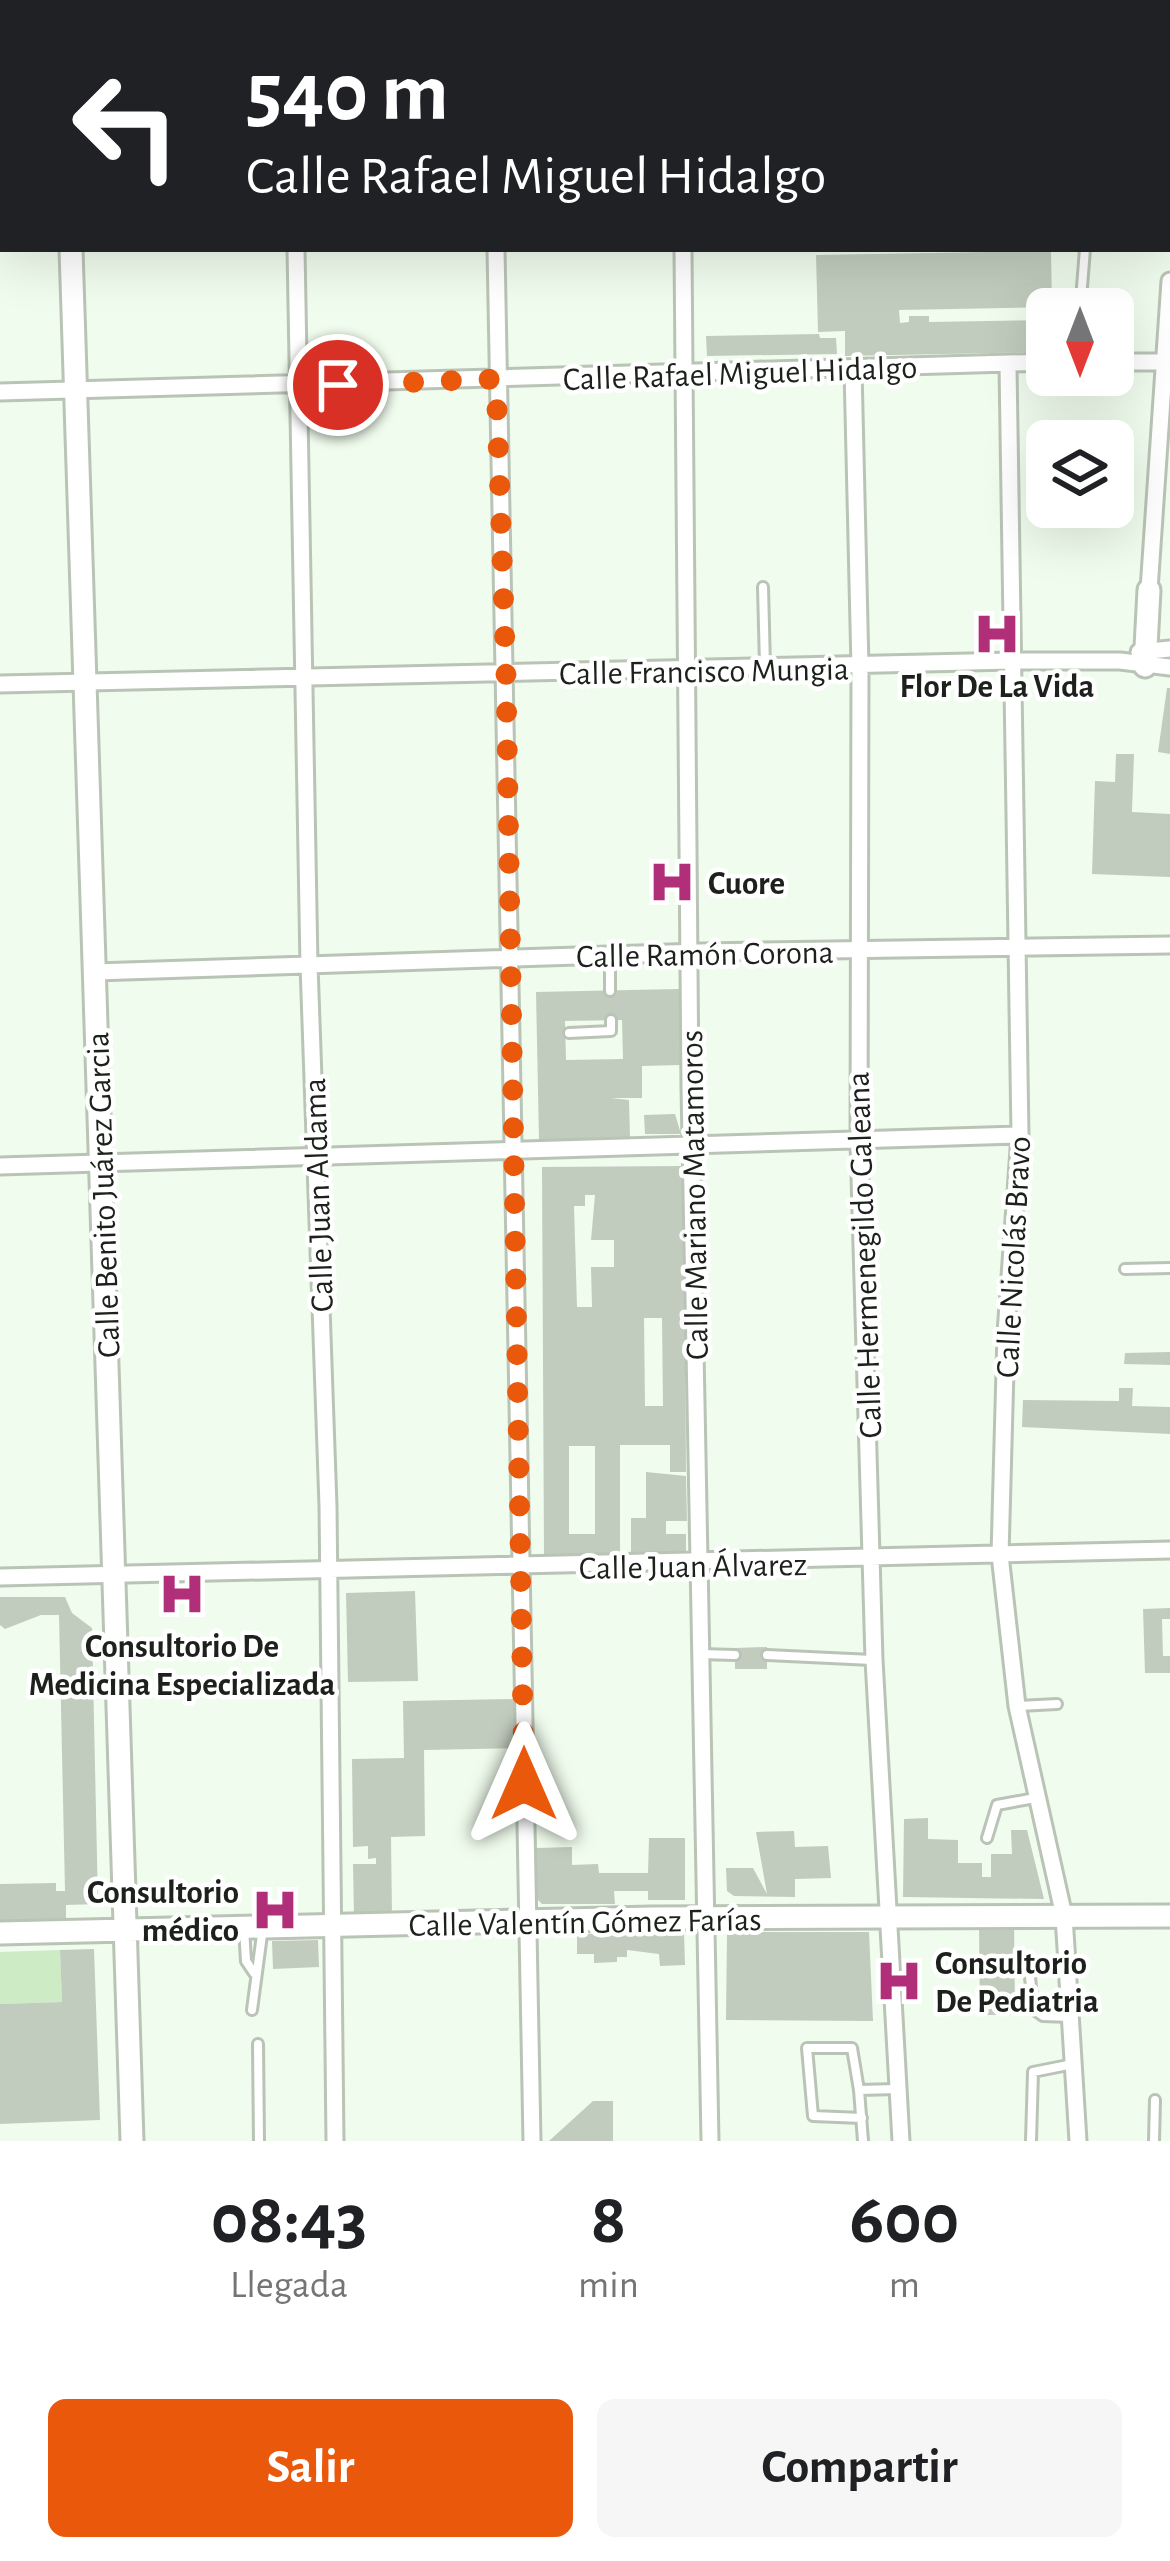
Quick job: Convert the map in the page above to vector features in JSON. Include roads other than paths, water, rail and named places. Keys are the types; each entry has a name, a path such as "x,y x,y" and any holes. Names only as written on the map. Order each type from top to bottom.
{"main road":[{"name":"Calle Benito Juárez Garcia","path":"71,252 132,2141"},
{"path":"1146,657 1149,590"},
{"name":"Calle Valentín Gómez Farías","path":"0,1933 525,1920 1170,1916"}],"street":[{"name":"Calle Juan Aldama","path":"296,252 309,965 328,1571 334,2141"},
{"path":"496,252 532,2141"},
{"name":"Calle Mariano Matamoros","path":"683,252 689,952 710,2141"},
{"path":"1149,590 1170,281"},
{"path":"1134,362 1166,362"},
{"name":"Calle Rafael Miguel Hidalgo","path":"0,392 1026,364"},
{"name":"Calle Nicolás Bravo","path":"1008,366 1020,1135 1006,1333 1000,1556 1017,1706 1064,1916 1078,2141"},
{"name":"Calle Hermenegildo Galeana","path":"854,369 860,667 859,1142 874,1660 901,2141"},
{"name":"Calle Francisco Mungia","path":"0,684 1120,661 1170,649"},
{"name":"Calle Francisco Mungia","path":"1146,657 1170,667"},
{"name":"Calle Ramón Corona","path":"95,972 689,952 1170,945"},
{"path":"0,1166 1020,1135"},
{"name":"Calle Juan Álvarez","path":"0,1577 699,1565 1170,1550"}],"lane":[{"path":"1082,287 1084,252"},
{"path":"763,586 765,668"},
{"path":"610,955 610,991"},
{"path":"569,1033 611,1030 611,1020"},
{"path":"1125,1268 1170,1268"},
{"path":"700,1654 735,1655"},
{"path":"767,1655 874,1660"},
{"path":"1017,1706 1057,1704"},
{"path":"987,1838 997,1805 1036,1798"},
{"path":"254,1926 246,1960 254,1973"},
{"path":"252,2010 254,1973 262,1957 254,1926"},
{"path":"1030,1966 1033,2009 1043,2016 1072,2017"},
{"path":"258,2044 260,2141"},
{"path":"862,2118 812,2116 807,2048 852,2048 859,2090 862,2118 863,2141"},
{"path":"1031,2141 1033,2072 1074,2064"},
{"path":"859,2090 898,2089"},
{"path":"1154,2141 1155,2100"}],"place":[{"name":"Flor De La Vida","path":"997,634"},
{"name":"Cuore","path":"672,882"},
{"name":"Consultorio De Medicina Especializada","path":"182,1594"},
{"name":"Consultorio médico","path":"275,1910"},
{"name":"Consultorio De Pediatria","path":"899,1981"}]}
